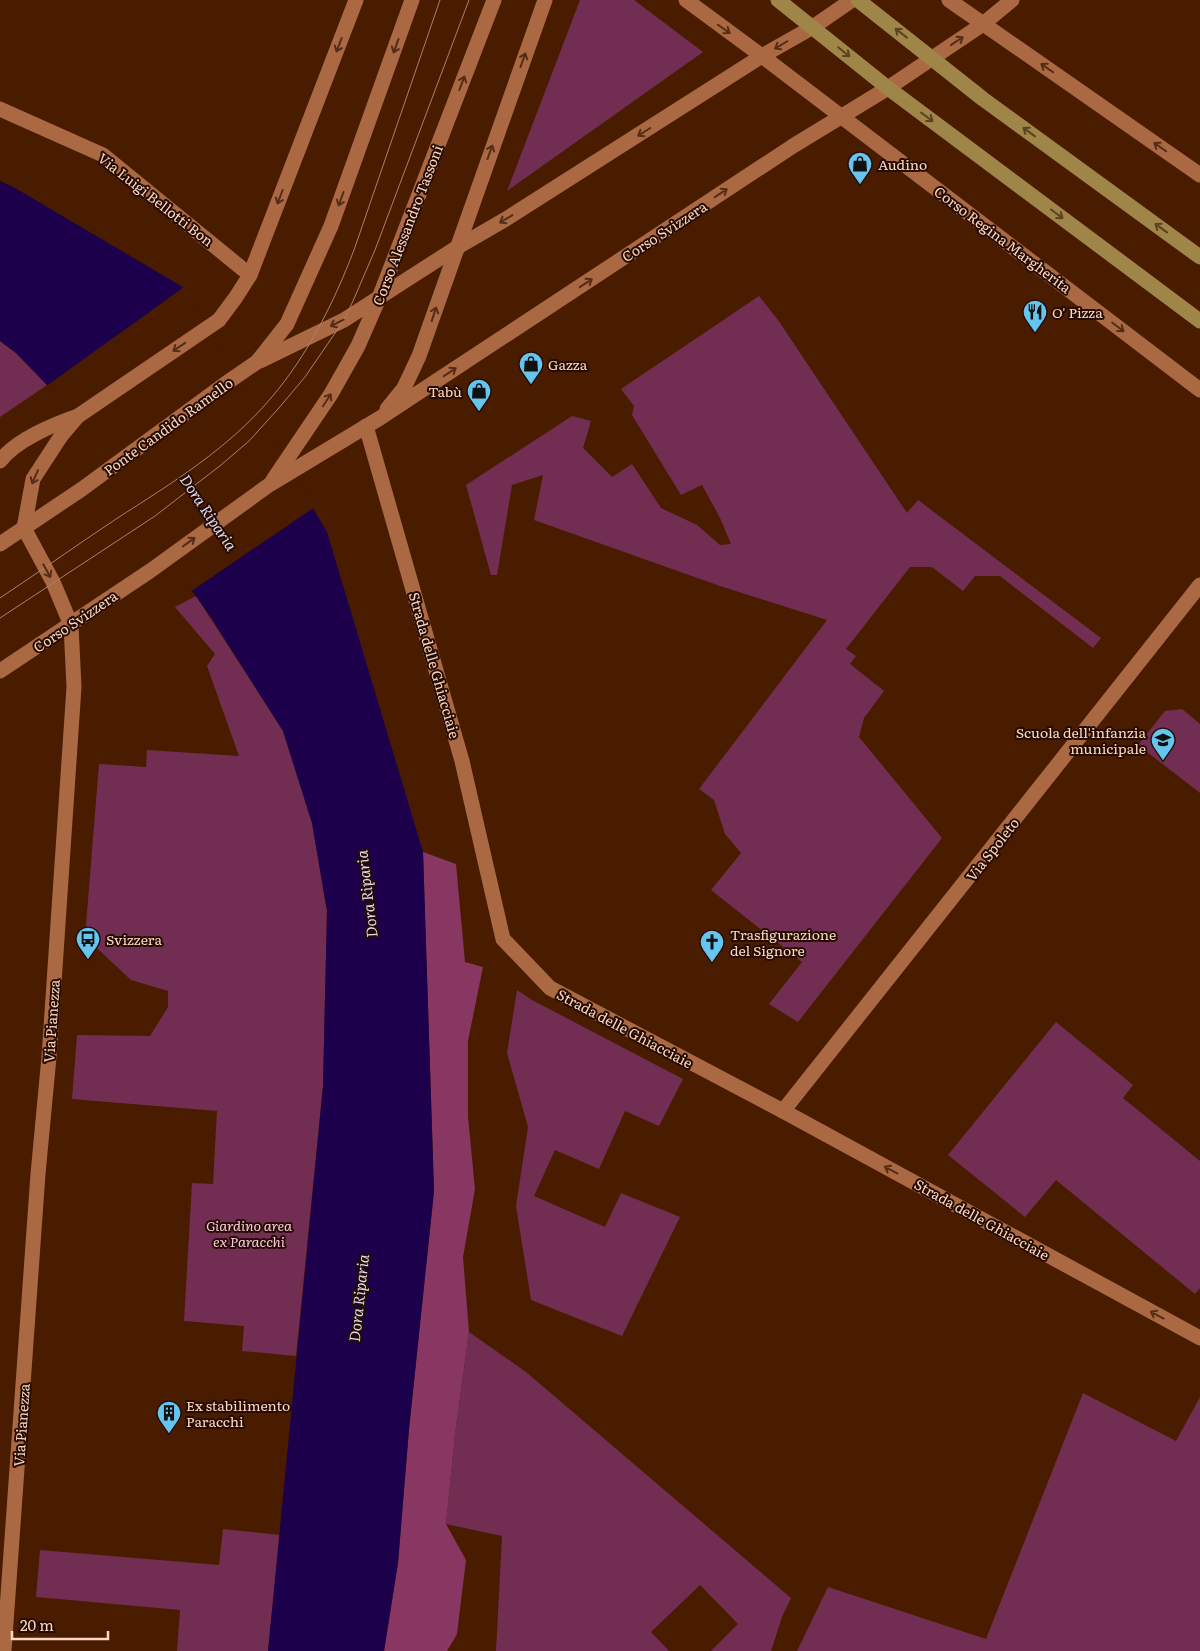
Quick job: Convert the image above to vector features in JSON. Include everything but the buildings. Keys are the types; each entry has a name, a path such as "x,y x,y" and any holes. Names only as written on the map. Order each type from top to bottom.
{"main road":[{"path":"778,0 888,88 1200,321"},
{"path":"858,0 983,99 1200,257"}],"street":[{"path":"0,460 7,452 56,430 78,416 219,320 250,274 356,0"},
{"path":"251,366 287,324 327,235 412,0"},
{"name":"Corso Alessandro Tassoni","path":"269,485 331,394 358,346 379,298 494,0"},
{"path":"380,418 404,388 419,356 544,0"},
{"name":"Corso Regina Margherita","path":"686,0 1200,390"},
{"path":"251,366 344,320 762,56 813,27 852,0"},
{"path":"949,0 1200,175"},
{"name":"Corso Svizzera","path":"0,671 150,571 269,485 380,418 793,146 888,88 983,24 1012,0"},
{"name":"Via Luigi Bellotti Bon","path":"0,109 103,155 250,274"},
{"name":"Ponte Candido Ramello","path":"24,528 251,366"},
{"name":"Strada delle Ghiacciaie","path":"366,426 462,761 503,939 550,988 783,1111 1200,1338"},
{"path":"0,544 24,528 33,479 56,430"},
{"name":"Via Pianezza","path":"4,1651 38,1174 49,1057 74,670 71,625 53,582 24,528"},
{"name":"Via Spoleto","path":"783,1111 1200,585"}],"green space":[{"path":"580,0 634,0 703,52 507,191"},
{"path":"759,296 778,320 907,513 918,500 1101,638 1093,648 1000,576 975,576 963,591 932,567 910,567 846,649 856,656 850,664 884,691 864,718 859,737 942,838 798,1022 769,1004 802,962 711,890 741,853 725,834 714,800 699,789 827,620 720,586 534,520 543,475 512,485 497,575 491,575 466,485 572,416 591,421 583,448 612,477 632,464 661,508 697,525 720,545 731,544 720,518 702,485 681,495 632,415 634,406 621,389"},
{"path":"0,341 16,353 47,385 0,417"},
{"name":"Giardino area ex Paracchi","path":"196,596 283,731 312,823 327,911 323,1086 296,1356 242,1351 244,1326 184,1321 192,1183 213,1184 217,1111 72,1099 77,1035 150,1036 168,1007 168,991 131,980 85,937 99,764 146,767 147,750 239,756 207,666 215,654 175,607"},
{"path":"1182,709 1200,724 1200,793 1138,745 1165,711"},
{"path":"517,990 532,1000 683,1079 659,1126 625,1111 599,1169 555,1150 534,1196 605,1227 621,1193 680,1217 622,1336 531,1300 516,1206 528,1127 507,1053"},
{"path":"1056,1022 1133,1085 1123,1098 1200,1161 1200,1288 1195,1294 1056,1180 1025,1217 948,1155"},
{"path":"469,1332 526,1372 791,1598 782,1617 771,1651 711,1651 738,1624 700,1585 651,1632 669,1651 496,1651 502,1536 446,1524 455,1434"},
{"path":"1083,1393 1176,1441 1200,1397 1200,1651 797,1651 828,1587 986,1639"},
{"path":"223,1529 280,1535 268,1651 177,1651 180,1610 36,1597 40,1550 219,1565"}],"shaded area":[{"path":"423,852 456,864 465,962 483,967 468,1041 468,1117 475,1189 463,1257 469,1332 455,1434 446,1524 466,1560 457,1634 447,1651 384,1651 398,1563 409,1429 434,1191"}],"water":[{"name":"Dora Riparia","path":"0,181 181,286 327,532 423,852 434,1191 409,1429 398,1563 384,1651 268,1651 323,1086 327,911 312,823 283,731 212,619 47,385 16,353 0,341"}],"pier":[{"path":"184,287 315,507 190,592 45,387"}],"tram line":[{"path":"0,598 158,492 218,449 237,433 271,398 297,364 329,308 354,250 440,0"},
{"path":"0,618 155,516 221,465 249,441 305,377 344,320 353,301 375,250 469,0"}],"place":[{"name":"Audino","path":"860,185"},
{"name":"O' Pizza","path":"1035,333"},
{"name":"Gazza","path":"531,385"},
{"name":"Tabù","path":"479,412"},
{"name":"Scuola dell'infanzia municipale","path":"1163,761"},
{"name":"Svizzera","path":"88,960"},
{"name":"Trasfigurazione del Signore","path":"712,963"},
{"name":"Ex stabilimento Paracchi","path":"169,1434"}]}
